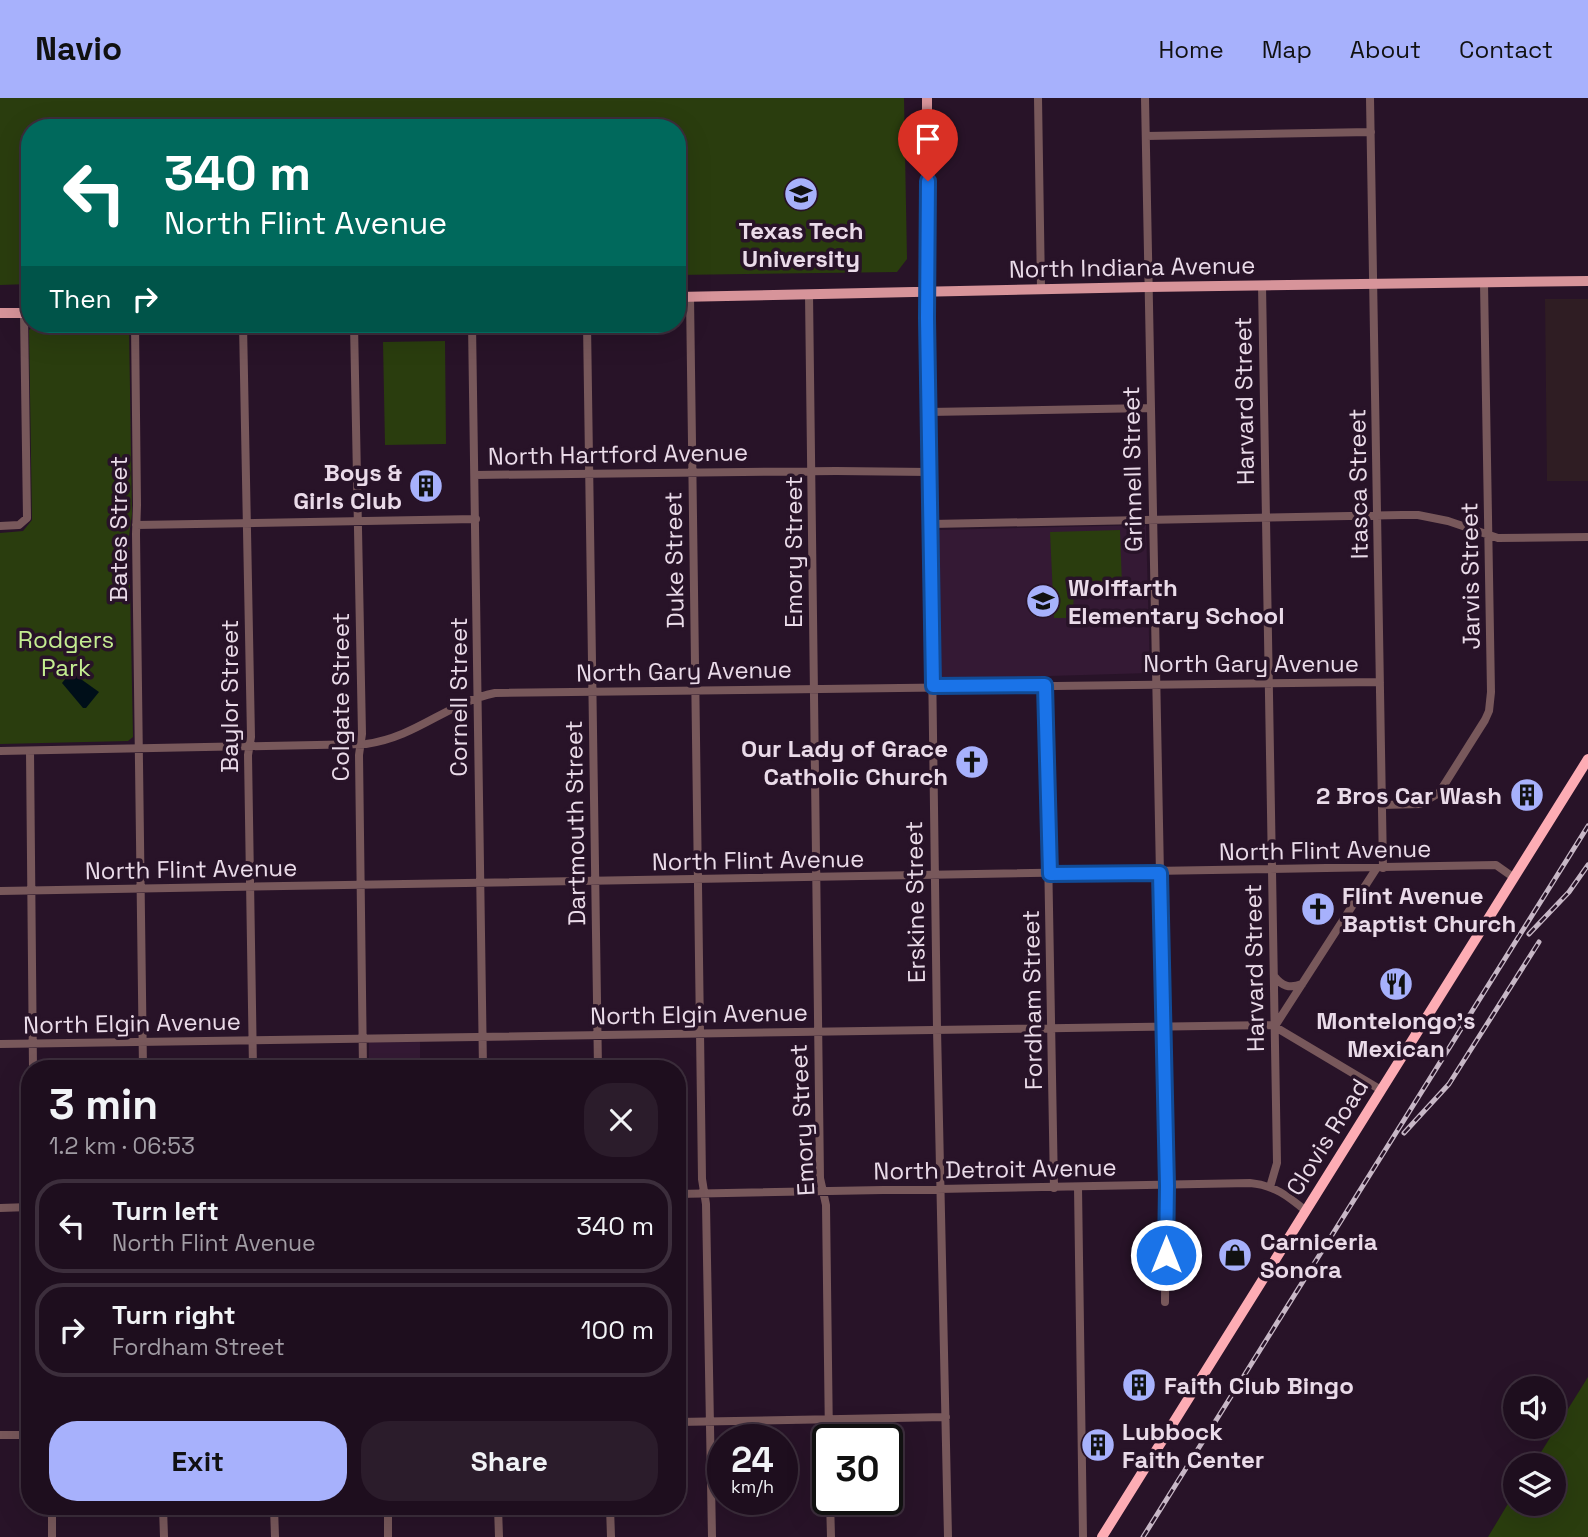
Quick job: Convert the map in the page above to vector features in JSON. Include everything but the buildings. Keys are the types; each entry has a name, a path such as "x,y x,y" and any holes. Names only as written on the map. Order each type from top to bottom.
{"highway":[{"name":"Clovis Road","path":"1102,1537 1588,759"}],"main road":[{"name":"Erskine Street","path":"927,98 927,292"},
{"name":"North Indiana Avenue","path":"686,296 1588,281"},
{"path":"0,313 21,313"}],"street":[{"path":"1038,98 1041,289"},
{"name":"Grinnell Street","path":"1145,98 1167,1186 1165,1302"},
{"name":"Itasca Street","path":"1370,98 1382,806 1380,868"},
{"path":"1146,136 1371,132"},
{"name":"Jarvis Street","path":"1382,806 1420,804 1439,793 1489,712 1484,283"},
{"name":"Harvard Street","path":"1262,285 1277,1163 1270,1187"},
{"name":"Erskine Street","path":"927,292 937,1029 948,1537"},
{"name":"Emory Street","path":"809,294 820,1178 825,1205 829,1424"},
{"name":"Duke Street","path":"690,296 699,1033 712,1537"},
{"path":"0,526 17,526 24,523 27,515 27,333"},
{"name":"Bates Street","path":"135,333 144,1060"},
{"name":"Baylor Street","path":"243,333 251,737 253,1060"},
{"name":"Colgate Street","path":"354,333 363,1060"},
{"name":"Cornell Street","path":"472,333 483,1060"},
{"name":"Dartmouth Street","path":"587,333 598,1060"},
{"path":"928,412 1150,408"},
{"name":"North Hartford Avenue","path":"475,475 930,472"},
{"path":"930,524 1418,515 1498,538 1588,537"},
{"path":"136,525 476,519"},
{"name":"North Gary Avenue","path":"0,751 361,744 390,740 406,734 460,704 495,693 1380,681"},
{"name":"Fordham Street","path":"1045,685 1054,1188"},
{"path":"30,751 33,1060"},
{"name":"North Flint Avenue","path":"0,891 1160,873 1496,865 1513,877"},
{"path":"1380,868 1275,1026 1381,1090"},
{"path":"1274,974 1284,985 1302,984"},
{"name":"North Elgin Avenue","path":"0,1044 1163,1025 1275,1026"},
{"name":"North Detroit Avenue","path":"686,1194 1251,1183 1281,1191 1306,1211"},
{"path":"1077,1187 1083,1537"},
{"path":"0,1208 21,1207"},
{"path":"686,1422 946,1418"},
{"path":"0,1435 21,1435"},
{"path":"52,1515 52,1537"},
{"path":"163,1515 164,1537"},
{"path":"274,1515 275,1537"},
{"path":"388,1515 388,1537"},
{"path":"498,1515 499,1537"},
{"path":"610,1515 611,1537"},
{"path":"830,1515 831,1537"}],"shaded area":[{"path":"1545,299 1588,299 1588,481 1547,481"},
{"name":"Wolffarth Elementary School","path":"1146,525 1150,673 943,679 938,676 937,530"},
{"path":"71,672 99,692 86,708 83,708 62,683"},
{"path":"420,1041 420,1060 369,1060 369,1042"}],"green space":[{"name":"Texas Tech University","path":"0,98 904,98 907,259 897,272 686,275 686,119 21,119 21,284 0,285"},
{"name":"Rodgers Park","path":"29,333 129,333 133,737 128,741 0,744 0,533 23,531 32,520"},
{"path":"445,341 446,444 385,445 383,342"},
{"path":"1120,530 1122,585 1074,586 1073,618 1054,618 1050,532"},
{"path":"1588,1377 1588,1537 1488,1537 1503,1512 1503,1516 1566,1516 1566,1453 1540,1453 1549,1439 1566,1439 1566,1412"}],"railway":[{"path":"1143,1537 1588,826"},
{"path":"1529,934 1569,892 1588,865"},
{"path":"1404,1133 1449,1084 1539,942"}],"place":[{"name":"Texas Tech University","path":"801,194"},
{"name":"Boys & Girls Club","path":"426,486"},
{"name":"Wolffarth Elementary School","path":"1043,601"},
{"name":"Our Lady of Grace Catholic Church","path":"972,762"},
{"name":"2 Bros Car Wash","path":"1527,795"},
{"name":"Flint Avenue Baptist Church","path":"1318,909"},
{"name":"Montelongo's Mexican","path":"1396,984"},
{"name":"Carniceria Sonora","path":"1235,1255"},
{"name":"Faith Club Bingo","path":"1139,1385"},
{"name":"Lubbock Faith Center","path":"1098,1445"}],"route":[{"path":"928,181 927,318 933,686 1045,685 1050,874 1160,873 1166,1255"}]}
